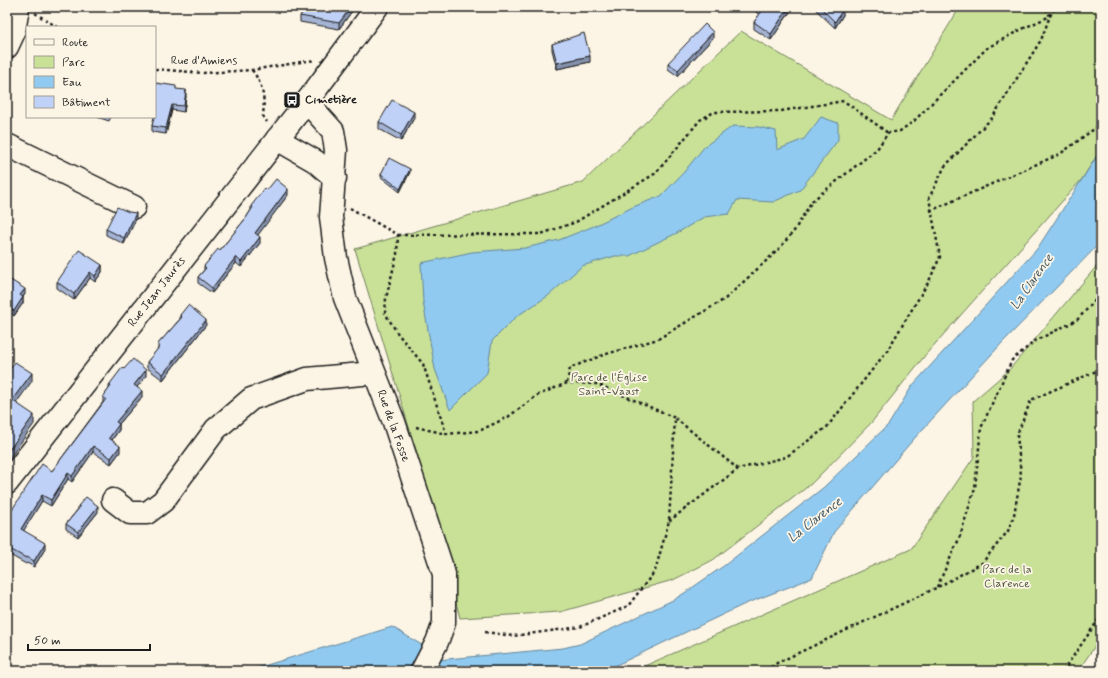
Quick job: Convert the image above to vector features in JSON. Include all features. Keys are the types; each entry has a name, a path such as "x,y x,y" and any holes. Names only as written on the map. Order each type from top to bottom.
{"street":[{"name":"Rue Jean Jaurès","path":"7,483 280,134 307,102 377,7"},
{"path":"7,47 25,9"},
{"name":"Rue de la Fosse","path":"307,102 334,131 336,150 331,217 336,258 345,298 373,373 394,422 444,574 444,623 437,642 422,671"},
{"path":"280,134 315,161 334,184"},
{"path":"7,145 134,207"},
{"path":"113,500 130,513 147,513 163,501 216,429 251,399 307,379 373,373"}],"path":[{"path":"1045,7 1050,16"},
{"path":"669,521 738,469 786,457 827,427 887,351 929,281 940,257 930,211 929,198 945,166 992,118 1041,40 1050,16 1056,7"},
{"path":"25,9 55,26"},
{"path":"334,184 347,206 398,235 541,234 576,222 656,173 700,120 714,112 781,112 844,101 888,133 900,131 914,121 987,48 1050,16"},
{"name":"Rue d'Amiens","path":"156,69 203,73 252,70 318,59 336,64"},
{"name":"Rue d'Amiens","path":"252,70 263,88 263,116 267,122 280,134"},
{"path":"930,211 1060,154 1101,124"},
{"path":"567,383 570,368 604,355 658,340 725,299 779,249 794,231 812,201 877,149 888,133"},
{"path":"398,235 397,254 386,298 385,313 398,334 423,364 446,434"},
{"path":"936,588 959,539 976,488 981,428 1012,360 1034,340 1077,320 1101,294"},
{"path":"766,671 777,663 936,588 982,563 1008,531 1014,515 1021,475 1017,435 1030,400 1101,369"},
{"path":"394,422 446,434 479,431 508,417 538,395 567,383 597,384 675,418 738,469"},
{"path":"485,632 514,636 580,627 628,606 655,571 669,521 675,418"},
{"path":"1063,671 1101,616"}],"green space":[{"name":"Parc de l'Église Saint-Vaast","path":"960,7 1101,7 1101,149 1082,179 927,353 871,423 811,484 713,560 673,580 560,612 460,618 418,457 355,249 583,182 741,31 891,120"},
{"name":"Parc de la Clarence","path":"1101,261 1101,637 1078,671 633,671 911,549 974,457 973,401 1009,370"}],"water":[{"path":"821,117 838,123 838,140 800,190 773,202 737,200 729,214 704,217 677,233 629,256 615,256 582,266 548,296 517,316 492,341 487,373 450,410 435,369 423,302 421,263 472,252 525,248 559,240 661,196 684,172 705,146 733,126 759,127 776,131 777,150 804,139"},
{"name":"La Clarence","path":"1101,150 1101,242 1002,343 912,441 834,532 812,578 745,604 604,671 247,671 392,627 425,647 437,660 563,648 580,644 675,599 725,565 824,487 889,424 912,386 1037,249"}],"building":[{"path":"306,7 351,7 339,23 300,16"},
{"path":"757,7 789,7 771,34 754,22 762,11"},
{"path":"820,7 841,7 843,9 835,22"},
{"path":"705,24 713,32 678,70 668,63"},
{"path":"584,33 590,56 557,63 552,44"},
{"path":"156,83 176,86 176,89 186,90 184,106 172,105 166,128 152,126 154,118 156,118"},
{"path":"392,100 414,112 401,135 379,122"},
{"path":"389,158 410,169 400,189 381,174"},
{"path":"276,179 288,189 255,233 260,237 241,262 236,257 212,288 198,277 206,268 204,266 218,249 220,250 246,218 253,207 251,206 265,188 267,190"},
{"path":"117,207 136,213 124,238 106,229"},
{"path":"79,250 102,265 95,276 90,272 74,294 57,282"},
{"path":"9,279 25,289 20,295 23,297 14,311 11,309 7,316 7,281"},
{"path":"188,305 206,320 163,374 147,362 160,346 158,344 182,317 180,315"},
{"path":"133,359 146,370 134,385 142,391 116,422 119,424 109,438 120,446 111,458 93,446 72,476 68,473 51,500 42,495 21,529 45,543 34,561 8,548 7,551 7,519 15,505 42,464 52,471 106,399 103,397 111,386 109,385 122,368 124,369"},
{"path":"15,362 32,373 12,400 34,415 7,453 7,373"},
{"path":"86,497 98,506 78,532 66,524"}],"place":[{"name":"Cimetière","path":"292,100"}]}
